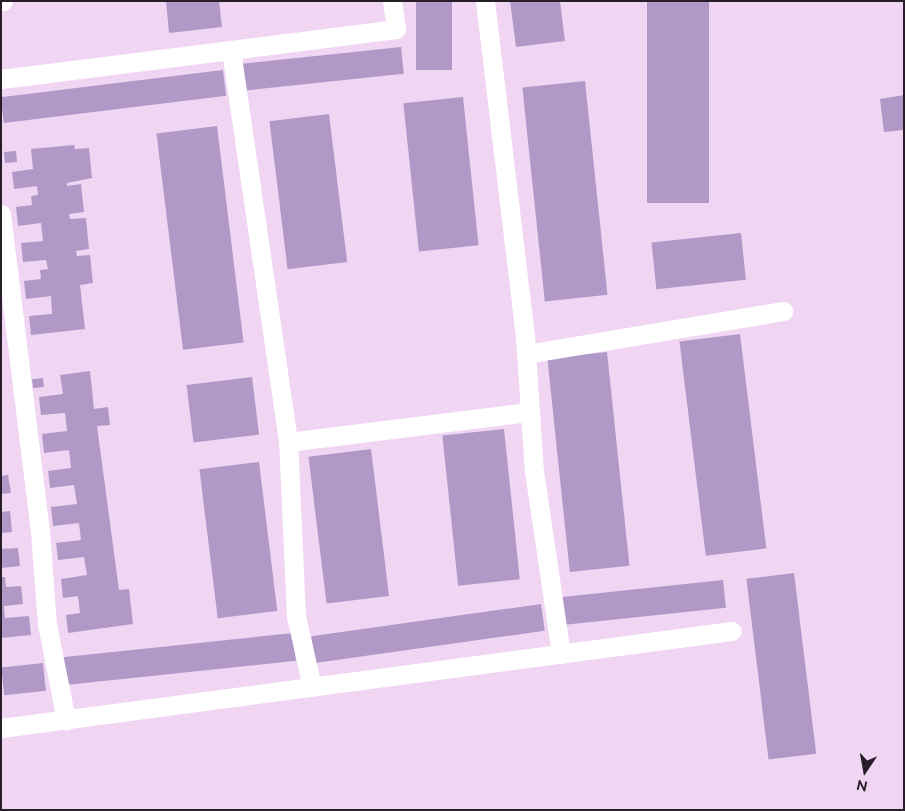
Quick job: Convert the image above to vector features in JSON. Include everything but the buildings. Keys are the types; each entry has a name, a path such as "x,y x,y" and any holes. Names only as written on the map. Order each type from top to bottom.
{"lane":[{"path":"1,79 396,29 392,1"},
{"path":"485,1 526,354 534,472 562,654"},
{"path":"231,50 288,442 296,616 312,687"},
{"path":"1,214 40,531 47,624 66,720"},
{"path":"526,354 783,311"},
{"path":"288,442 530,412"},
{"path":"1,728 732,632"}]}
